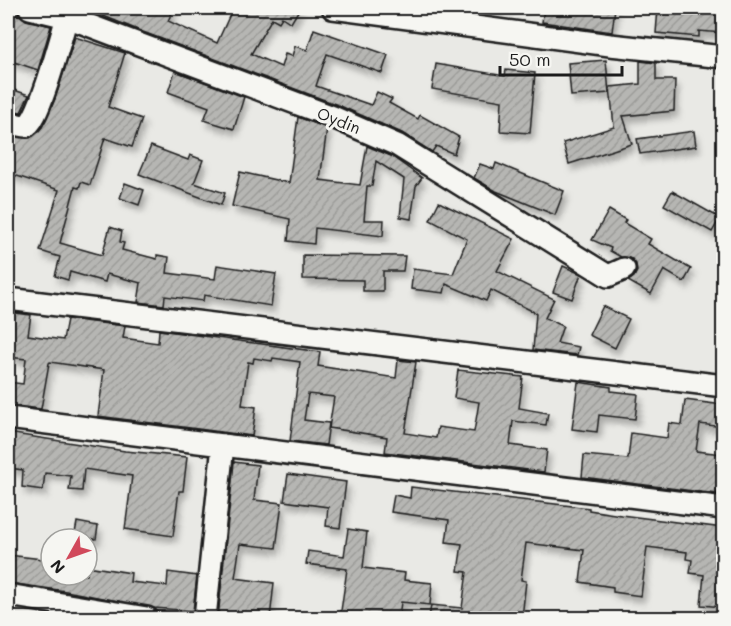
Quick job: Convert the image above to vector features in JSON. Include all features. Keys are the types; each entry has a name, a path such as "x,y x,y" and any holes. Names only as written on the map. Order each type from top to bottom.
{"street":[{"name":"Oydin","path":"30,8 67,17 333,117 398,145 608,276 624,268"},
{"path":"333,8 610,45 723,57"},
{"path":"8,122 25,126 30,124 39,110 67,17"},
{"path":"8,298 723,386"},
{"path":"8,418 723,508"},
{"path":"205,618 223,445"},
{"path":"8,595 147,618"}],"building":[{"path":"84,8 133,8 143,11 145,8 174,8 168,21 217,43 233,8 300,8 291,23 282,17 279,22 272,18 251,54 281,67 285,54 292,56 295,46 307,50 314,29 388,55 382,73 327,54 316,86 371,105 377,92 392,99 389,103 418,119 420,115 459,137 454,154 436,146 432,152 402,133 338,105"},
{"path":"544,8 615,8 612,32 542,22"},
{"path":"658,8 723,8 723,33 699,31 699,37 656,33"},
{"path":"8,12 18,15 18,12 26,20 51,26 38,70 8,60"},
{"path":"75,37 125,53 108,107 142,119 132,147 105,138 90,185 81,182 79,188 75,187 60,243 102,255 110,227 122,231 120,242 124,243 122,250 157,259 157,255 169,257 167,273 215,279 217,265 276,274 271,306 204,295 203,301 165,296 164,305 138,302 141,283 107,274 105,282 70,272 68,280 55,276 60,257 40,251 59,190 8,173 8,135 30,138 42,127 55,99"},
{"path":"606,60 609,93 571,96 568,63"},
{"path":"640,61 656,63 656,80 675,80 674,111 623,116 632,144 569,164 563,143 614,127 610,87 640,84"},
{"path":"436,64 505,76 506,70 535,73 530,133 500,131 502,101 432,89"},
{"path":"175,71 244,97 234,129 204,120 209,107 168,92"},
{"path":"8,88 29,95 21,112 8,110"},
{"path":"298,117 327,128 320,180 360,185 367,146 391,156 422,178 416,186 411,219 400,217 404,179 376,161 372,186 367,186 364,220 384,220 383,236 315,228 314,244 288,241 290,219 232,206 240,172 289,183"},
{"path":"694,131 696,146 640,154 637,139"},
{"path":"151,146 188,160 190,155 203,160 194,183 225,193 221,205 139,174"},
{"path":"496,163 564,191 555,215 496,191 474,178 480,164 494,169"},
{"path":"125,183 144,190 139,205 120,198"},
{"path":"672,191 720,218 712,232 664,205"},
{"path":"439,202 514,239 497,271 554,299 545,318 563,326 557,343 579,347 577,355 533,350 536,313 491,290 486,301 446,284 444,293 411,289 413,269 453,274 467,239 430,220"},
{"path":"609,210 626,220 624,223 651,239 648,244 691,269 684,282 664,270 651,294 628,281 637,271 632,259 621,257 610,251 611,248 592,240"},
{"path":"303,255 405,256 403,271 383,271 383,291 363,291 363,280 303,279"},
{"path":"563,266 581,274 572,299 553,292"},
{"path":"603,306 629,319 615,348 589,335"},
{"path":"8,312 31,315 28,335 63,340 67,319 125,326 123,338 158,343 159,330 320,352 318,366 396,378 398,360 416,362 405,433 436,438 438,427 474,432 479,402 454,398 458,370 523,377 519,408 548,413 546,425 513,421 510,445 547,450 544,472 385,452 387,437 329,428 334,397 308,394 304,420 329,423 326,445 290,441 300,362 273,358 272,361 254,358 253,363 248,362 242,405 256,407 252,436 98,416 104,370 50,362 41,409 8,405 8,382 23,384 26,359 8,357"},
{"path":"578,382 611,387 611,391 638,394 635,419 599,415 597,432 572,429"},
{"path":"685,400 723,405 723,427 700,424 696,451 723,454 723,478 719,477 717,494 582,477 584,455 628,459 631,433 667,438 669,423 682,425"},
{"path":"8,433 125,451 187,457 183,491 179,491 173,536 125,529 132,476 84,469 82,491 69,490 71,476 45,473 43,490 22,487 23,470 9,468"},
{"path":"234,462 258,465 254,500 282,503 276,548 240,544 235,578 274,583 270,618 218,618"},
{"path":"288,474 346,482 340,528 326,526 328,507 284,501"},
{"path":"411,487 589,508 589,510 621,515 723,528 723,607 701,605 704,575 690,573 692,560 686,559 687,552 647,547 641,596 613,592 613,587 580,582 584,550 526,543 521,580 526,581 522,618 429,618 431,605 462,608 467,572 458,571 462,544 446,542 449,520 391,512 394,495 410,498"},
{"path":"77,522 98,526 98,527 76,527"},
{"path":"348,529 367,532 363,568 405,573 404,580 432,583 430,605 401,602 399,618 340,618 347,569 306,564 308,551 344,556"},
{"path":"8,555 39,559 39,587 99,587 99,568 131,573 130,582 167,586 168,572 197,576 193,611 154,608 66,591 8,583"}]}
